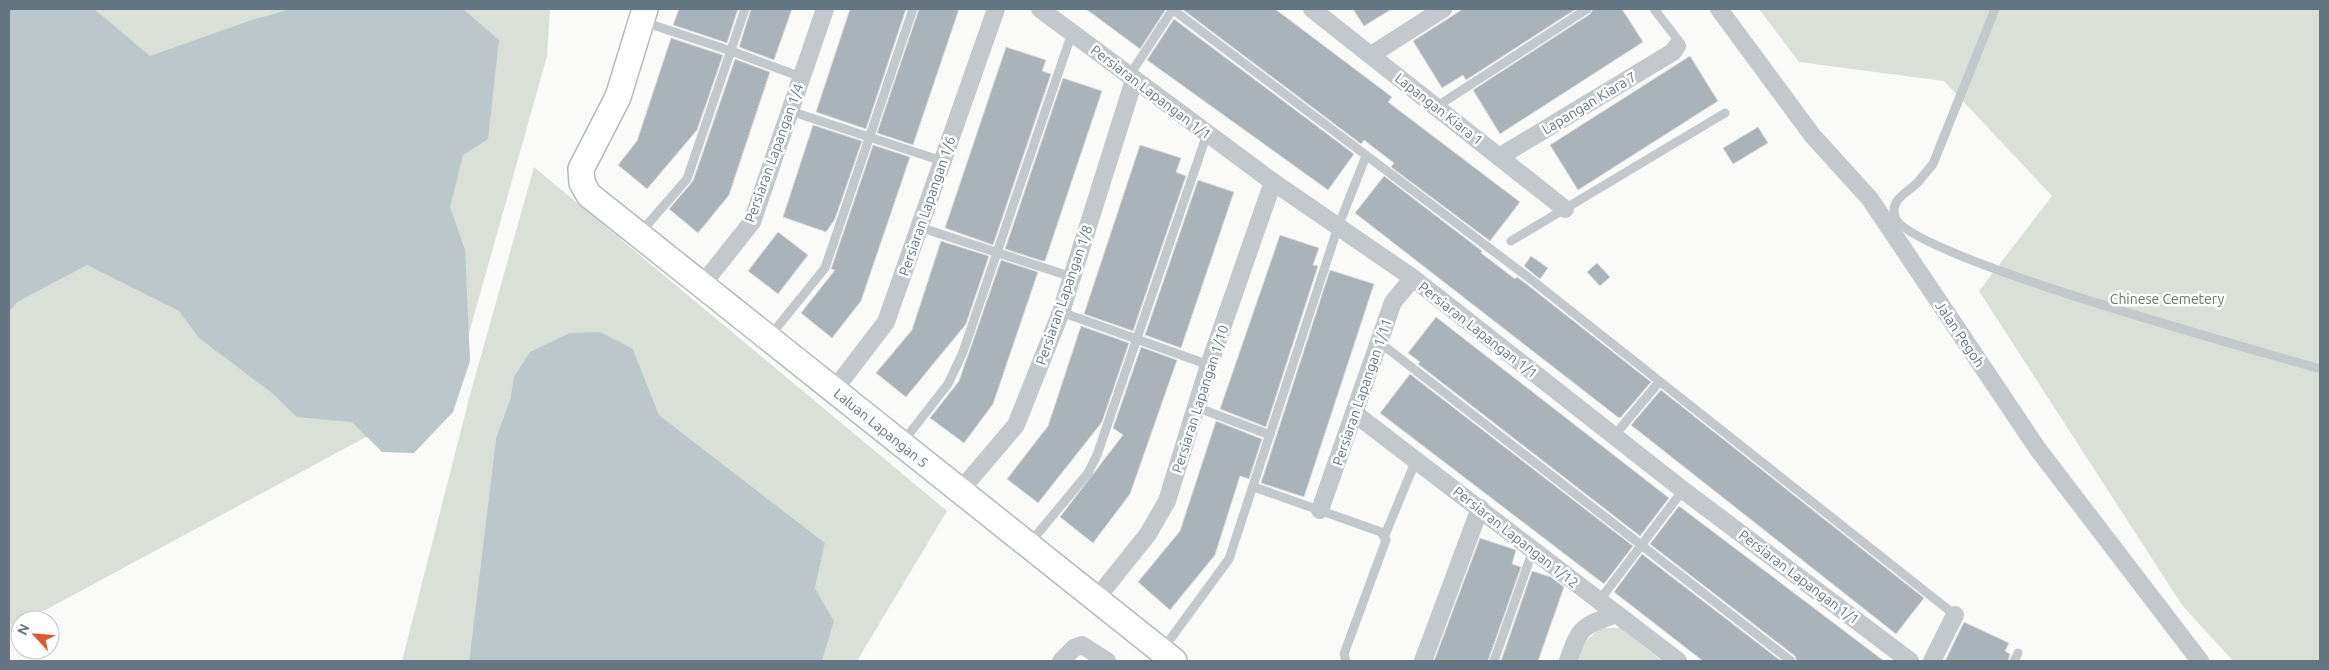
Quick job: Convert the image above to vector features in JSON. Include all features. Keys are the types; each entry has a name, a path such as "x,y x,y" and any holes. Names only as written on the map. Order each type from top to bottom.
{"street":[{"name":"Persiaran Lapangan 1/4","path":"702,285 752,222 825,9"},
{"name":"Persiaran Lapangan 1/6","path":"834,390 886,322 996,9"},
{"name":"Persiaran Lapangan 1/1","path":"1040,9 1273,182 1413,278 1683,490 1910,661"},
{"name":"Lapangan Kiara 1","path":"1312,9 1565,209"},
{"path":"1371,56 1443,9"},
{"name":"Jalan Pegoh","path":"1719,9 1812,135 1870,199 2037,448 2200,661"},
{"name":"Laluan Lapangan 5","path":"643,15 618,97 581,169 582,183 589,195 1167,656"},
{"name":"Lapangan Kiara 7","path":"1500,157 1673,52 1677,46"},
{"name":"Persiaran Lapangan 1/8","path":"960,490 1016,425 1061,312 1132,78"},
{"name":"Persiaran Lapangan 1/10","path":"1096,599 1148,534 1167,501 1209,365 1273,182"},
{"name":"Persiaran Lapangan 1/11","path":"1320,510 1393,302 1413,278"},
{"name":"Persiaran Lapangan 1/12","path":"1354,413 1678,661"},
{"path":"1423,661 1480,508"},
{"path":"1568,661 1576,637 1587,624 1617,614"},
{"path":"1932,661 1954,615"},
{"path":"1061,661 1074,648 1082,645 1107,661"}],"lane":[{"path":"639,235 687,179 745,9"},
{"path":"768,338 825,268 913,9"},
{"path":"1132,78 1173,9 1533,281 1954,615"},
{"path":"1436,107 1587,9"},
{"path":"1654,9 1678,40 1677,46"},
{"path":"1995,9 1932,164 1918,183 1900,196 1894,208 1895,218 1903,228 1940,248 2055,290 2320,369"},
{"path":"643,15 801,77"},
{"path":"901,444 948,384 963,352 1072,33"},
{"path":"790,111 942,161"},
{"path":"1511,241 1725,114"},
{"path":"1028,545 1088,473 1097,455 1207,134"},
{"path":"1167,656 1229,558 1254,487 1338,227 1366,156"},
{"path":"919,226 1072,277"},
{"path":"1061,312 1209,365"},
{"path":"1379,342 1791,661"},
{"path":"1614,436 1659,382"},
{"path":"1196,407 1270,435"},
{"path":"1346,661 1344,654 1386,540 1385,536 1416,460"},
{"path":"1254,487 1381,532 1385,536"},
{"path":"1599,601 1683,490"},
{"path":"1494,661 1534,549"}],"green space":[{"path":"9,9 550,9 547,56 453,390 46,610 10,610 9,630"},
{"name":"Chinese Cemetery","path":"1759,9 2320,9 2320,661 2233,661 2182,605 1979,291 2052,196 1944,81 1799,62"},
{"path":"534,167 947,511 857,661 822,661 834,621 815,588 825,543 659,415 633,349 514,378 510,400 496,438 469,661 402,661 470,395"},
{"path":"1600,628 1620,628 1662,661 1576,661 1581,646"}],"shaded area":[{"path":"9,9 94,9 150,56 249,21 291,9 463,9 499,40 488,139 463,155 450,207 465,250 470,361 453,412 414,453 382,452 352,422 297,417 272,393 199,338 179,311 87,265 17,302 9,312"},
{"path":"600,332 633,349 659,415 825,543 815,588 834,621 822,661 469,661 496,438 510,400 514,377 530,352 570,333"}],"building":[{"path":"679,9 738,9 727,43 673,25"},
{"path":"751,9 792,9 774,60 739,47"},
{"path":"850,9 906,9 866,129 816,112"},
{"path":"919,9 959,9 913,145 877,133"},
{"path":"1086,9 1166,9 1140,49"},
{"path":"1182,9 1275,9 1392,97 1388,102 1520,202 1490,241 1391,167 1394,163 1364,140 1361,144"},
{"path":"1353,9 1392,9 1364,26"},
{"path":"1463,9 1576,9 1466,80 1463,75 1442,88 1413,41"},
{"path":"1593,9 1622,9 1643,42 1500,134 1473,90 1590,14"},
{"path":"1174,19 1354,154 1328,190 1147,60"},
{"path":"671,38 723,55 697,130 647,189 618,165 637,141"},
{"path":"1006,47 1046,60 1042,71 1051,74 993,245 945,228"},
{"path":"1690,56 1718,101 1578,190 1550,145"},
{"path":"735,59 770,72 729,195 698,233 669,209 693,181"},
{"path":"1063,78 1102,91 1045,261 1042,261 1005,249"},
{"path":"813,125 862,141 835,219 826,232 783,217"},
{"path":"1758,127 1768,143 1733,164 1723,148"},
{"path":"873,145 910,157 861,301 832,338 801,313 835,270 831,269"},
{"path":"1140,145 1181,158 1176,172 1186,176 1133,331 1084,314"},
{"path":"1384,176 1482,251 1481,253 1515,279 1517,277 1529,286 1651,382 1621,417 1619,418 1355,213"},
{"path":"1198,180 1234,192 1181,348 1145,335"},
{"path":"778,232 808,255 778,294 748,271"},
{"path":"1280,235 1319,248 1313,265 1318,266 1266,427 1220,409"},
{"path":"941,241 989,256 966,324 906,397 876,373 912,330"},
{"path":"1531,256 1548,268 1540,279 1524,266"},
{"path":"1001,260 1038,272 993,404 964,443 930,418 959,381"},
{"path":"1597,263 1610,277 1600,286 1587,272"},
{"path":"1330,270 1374,284 1304,497 1261,483"},
{"path":"1436,317 1669,498 1640,536 1418,364 1420,362 1408,353"},
{"path":"1081,326 1129,343 1102,422 1038,503 1007,479 1048,426"},
{"path":"1141,347 1177,360 1130,494 1093,543 1060,517 1123,435 1113,428"},
{"path":"1410,374 1633,546 1604,584 1380,413"},
{"path":"1661,390 1924,598 1896,634 1631,425"},
{"path":"1216,421 1262,439 1249,479 1240,476 1215,555 1170,610 1138,582 1180,531"},
{"path":"1679,506 1884,661 1797,661 1795,656 1650,544"},
{"path":"1480,538 1516,550 1512,564 1521,567 1488,661 1434,661"},
{"path":"1642,554 1781,661 1703,661 1614,592"},
{"path":"1532,571 1551,577 1564,587 1538,661 1501,661"},
{"path":"1964,622 2009,643 2005,651 2010,654 2008,661 1945,661"}]}
